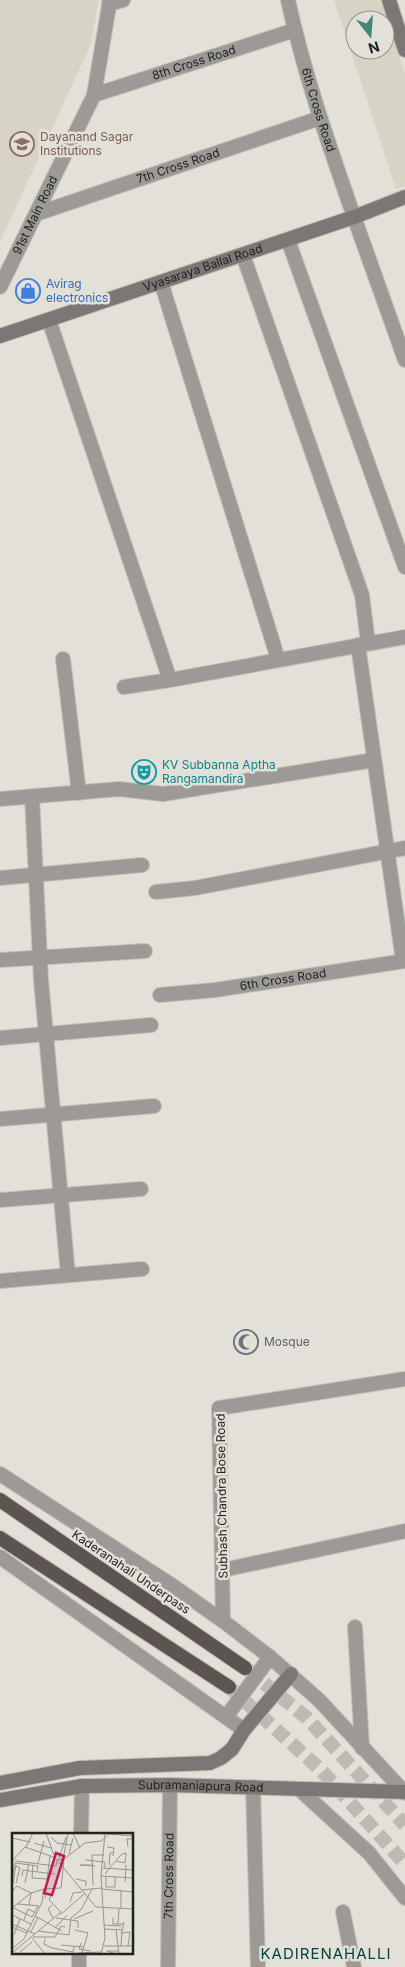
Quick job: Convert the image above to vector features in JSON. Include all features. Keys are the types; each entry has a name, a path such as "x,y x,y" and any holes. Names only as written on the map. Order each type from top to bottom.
{"highway":[{"name":"Kaderanahali Underpass","path":"0,1500 245,1668"},
{"path":"0,1538 229,1688"}],"main road":[{"path":"388,0 405,50"},
{"name":"Vyasaraya Ballal Road","path":"0,336 288,240 405,197"},
{"path":"0,1783 80,1768 210,1763 222,1758 232,1749 244,1730 291,1674"},
{"name":"Subramaniapura Road","path":"0,1800 82,1786 170,1785 405,1793"}],"street":[{"path":"110,2 123,0"},
{"name":"6th Cross Road","path":"288,0 320,118 354,217 402,341 405,360"},
{"name":"91st Main Road","path":"0,287 94,95 110,2"},
{"name":"8th Cross Road","path":"94,95 295,30"},
{"name":"7th Cross Road","path":"36,214 320,118"},
{"path":"288,240 405,567"},
{"path":"242,255 362,596 363,644 374,760 404,961"},
{"path":"160,282 278,659"},
{"path":"49,320 170,680"},
{"path":"124,687 405,638"},
{"path":"63,659 79,792"},
{"path":"0,799 119,789 163,794 374,760"},
{"path":"32,797 39,958 68,1275"},
{"path":"156,892 194,888 405,848"},
{"path":"0,878 142,865"},
{"path":"0,960 144,951"},
{"name":"6th Cross Road","path":"160,995 215,990 404,961"},
{"path":"0,1038 151,1025"},
{"path":"0,1119 154,1106"},
{"path":"0,1200 141,1189"},
{"path":"0,1281 142,1269"},
{"name":"Subhash Chandra Bose Road","path":"223,1621 219,1408 405,1378"},
{"path":"0,1474 223,1621 270,1657 319,1700 405,1793"},
{"path":"223,1570 405,1531"},
{"path":"0,1557 244,1730"},
{"path":"355,1627 362,1748"},
{"path":"226,1717 270,1657"},
{"name":"7th Cross Road","path":"168,1967 170,1785"},
{"path":"81,1833 82,1786"},
{"path":"253,1788 258,1967"},
{"path":"299,1789 369,1853 405,1898"},
{"path":"343,1912 354,1967"},
{"path":"79,1954 79,1967"}],"shaded area":[{"name":"Dayanand Sagar Institutions","path":"0,0 99,0 90,46 0,242"},
{"path":"334,0 382,0 385,10 345,10 345,34"},
{"path":"395,42 405,74 405,186 396,189 354,60 395,60"}],"tunnel":[{"path":"248,1670 307,1718 405,1825"},
{"path":"229,1687 322,1771 405,1864"}],"place":[{"name":"Dayanand Sagar Institutions","path":"22,144"},
{"name":"Avirag electronics","path":"28,291"},
{"name":"KV Subbanna Aptha Rangamandira","path":"144,772"},
{"name":"Mosque","path":"246,1342"}],"district":[{"name":"KADIRENAHALLI","path":"326,1954"}]}
